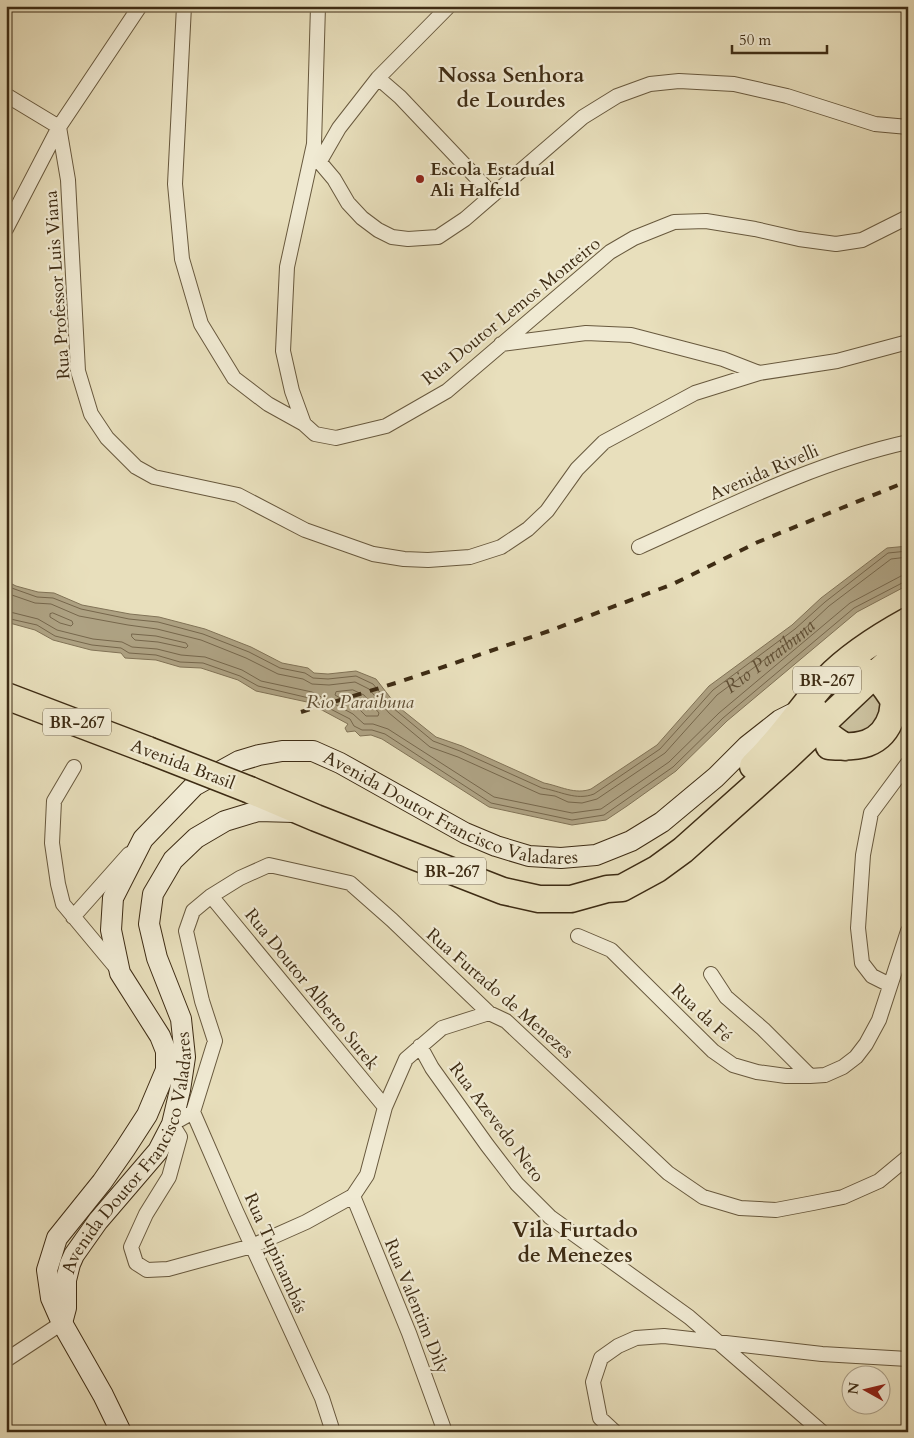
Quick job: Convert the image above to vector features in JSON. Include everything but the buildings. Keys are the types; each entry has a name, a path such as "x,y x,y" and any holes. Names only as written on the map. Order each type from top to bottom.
{"highway":[{"name":"Avenida Doutor Francisco Valadares","path":"303,812 503,891 539,899 563,899 607,890 618,877 653,858 710,817 794,751 828,678 857,652 887,632 908,622"},
{"name":"Avenida Doutor Francisco Valadares","path":"710,817 770,750 811,718 874,675 908,648"},
{"name":"BR-267","path":"828,678 848,669 874,675 886,687 894,701"},
{"path":"794,751 808,747 853,747 875,740 886,729 892,715 894,701 908,672"},
{"path":"6,679 29,684 48,693 62,703 85,725"},
{"name":"Avenida Brasil","path":"6,696 85,725 303,812"},
{"path":"811,718 828,736 845,747"}],"main road":[{"name":"Avenida Doutor Francisco Valadares","path":"121,1432 103,1395 62,1323 52,1298 47,1270 57,1238 111,1169 147,1115 166,1070 166,1051 160,1036 120,973 111,930 113,898 143,839 194,786 239,761 259,754 282,751 313,751 340,763 465,833 496,846 529,856 561,858 596,855 632,841 662,822 716,777 747,746 780,720 811,718"},
{"name":"Avenida Doutor Francisco Valadares","path":"62,1323 66,1308 66,1280 70,1264 84,1238 158,1151 172,1124 180,1090 185,1057 181,1019 157,958 149,924 153,894 173,860 196,838 225,821 258,811 303,812"},
{"path":"147,1115 172,1124"},
{"path":"111,1169 115,1175 118,1190 112,1204"}],"street":[{"path":"6,229 59,127 140,6"},
{"name":"Rua Doutor Lemos Monteiro","path":"184,6 175,184 182,259 201,324 234,378 268,404 304,424 315,434 336,438 386,426 447,391 610,252 634,238 674,222 706,221 799,239 836,244 862,240 908,217"},
{"path":"304,424 292,391 283,351 287,267 316,157 318,6"},
{"path":"316,157 378,78 449,6"},
{"path":"378,78 400,96 492,195"},
{"path":"316,157 348,203 362,218 378,230 392,237 408,239 438,238 465,219 583,117 617,96 650,84 679,81 734,84 787,96 875,124 908,127"},
{"path":"6,95 59,127"},
{"name":"Rua Professor Luis Viana","path":"59,127 68,180 78,372 91,414 107,438 136,467 154,478 238,495 305,530 373,554 404,559 428,560 470,557 501,547 528,529 547,511 577,469 604,442 694,393 759,373 837,361 908,342"},
{"path":"500,344 586,333 631,334 723,359 759,373"},
{"name":"Avenida Rivelli","path":"639,547 796,477 874,450 908,442"},
{"path":"890,985 872,976 862,963 858,928 863,854 871,813 908,763"},
{"path":"74,766 54,801 52,843 58,884 63,904 120,973"},
{"path":"74,917 143,839"},
{"name":"Rua Furtado de Menezes","path":"194,1112 215,1041 202,1001 186,931 193,911 211,896 240,878 268,865 350,883 392,920 489,1013 506,1021 668,1173 703,1196 740,1208 776,1210 813,1203 843,1197 879,1181 908,1157"},
{"name":"Rua Doutor Alberto Surek","path":"211,896 385,1107"},
{"name":"Rua da Fé","path":"578,936 611,950 713,1051 732,1065 767,1074 810,1076 824,1075 844,1066 856,1057 866,1044 879,1020 908,931"},
{"path":"712,974 726,996 810,1076"},
{"path":"194,1112 172,1124 180,1137 169,1177 146,1214 131,1247 136,1263 147,1270 168,1269 252,1246 306,1222 353,1196 367,1175 385,1107 406,1059 442,1028 489,1013"},
{"name":"Rua Azevedo Neto","path":"420,1046 432,1068 487,1145 517,1184 550,1217 689,1317 822,1432"},
{"name":"Rua Tupinambás","path":"194,1112 252,1246 322,1398 333,1432"},
{"name":"Rua Valentim Dily","path":"353,1196 409,1333 445,1432"},
{"path":"6,1360 62,1323"},
{"path":"615,1432 600,1418 593,1382 601,1358 618,1346 636,1338 664,1336 822,1354 908,1359"}],"shaded area":[{"path":"874,683 883,695 875,731 851,737 830,726"}],"water":[{"name":"Rio Paraibuna","path":"908,546 908,585 857,612 727,721 676,771 627,806 606,820 572,825 489,807 382,739 371,735 360,736 355,731 347,732 345,728 348,724 307,702 256,691 238,680 201,668 180,667 156,660 125,658 121,653 91,650 53,640 35,630 6,622 6,581 38,592 54,593 82,605 130,614 159,617 205,629 251,647 282,663 308,668 314,673 328,674 356,671 376,679 396,705 436,737 462,746 544,783 573,791 585,791 591,789 657,745 709,686 792,625 821,598 887,548"}],"railway":[{"path":"301,712 399,682 549,631 673,584 758,542 908,481"}],"place":[{"name":"Escola Estadual Ali Halfeld","path":"420,179"}],"district":[{"name":"Nossa Senhora de Lourdes","path":"511,86"},
{"name":"Vila Furtado de Menezes","path":"575,1242"}]}
